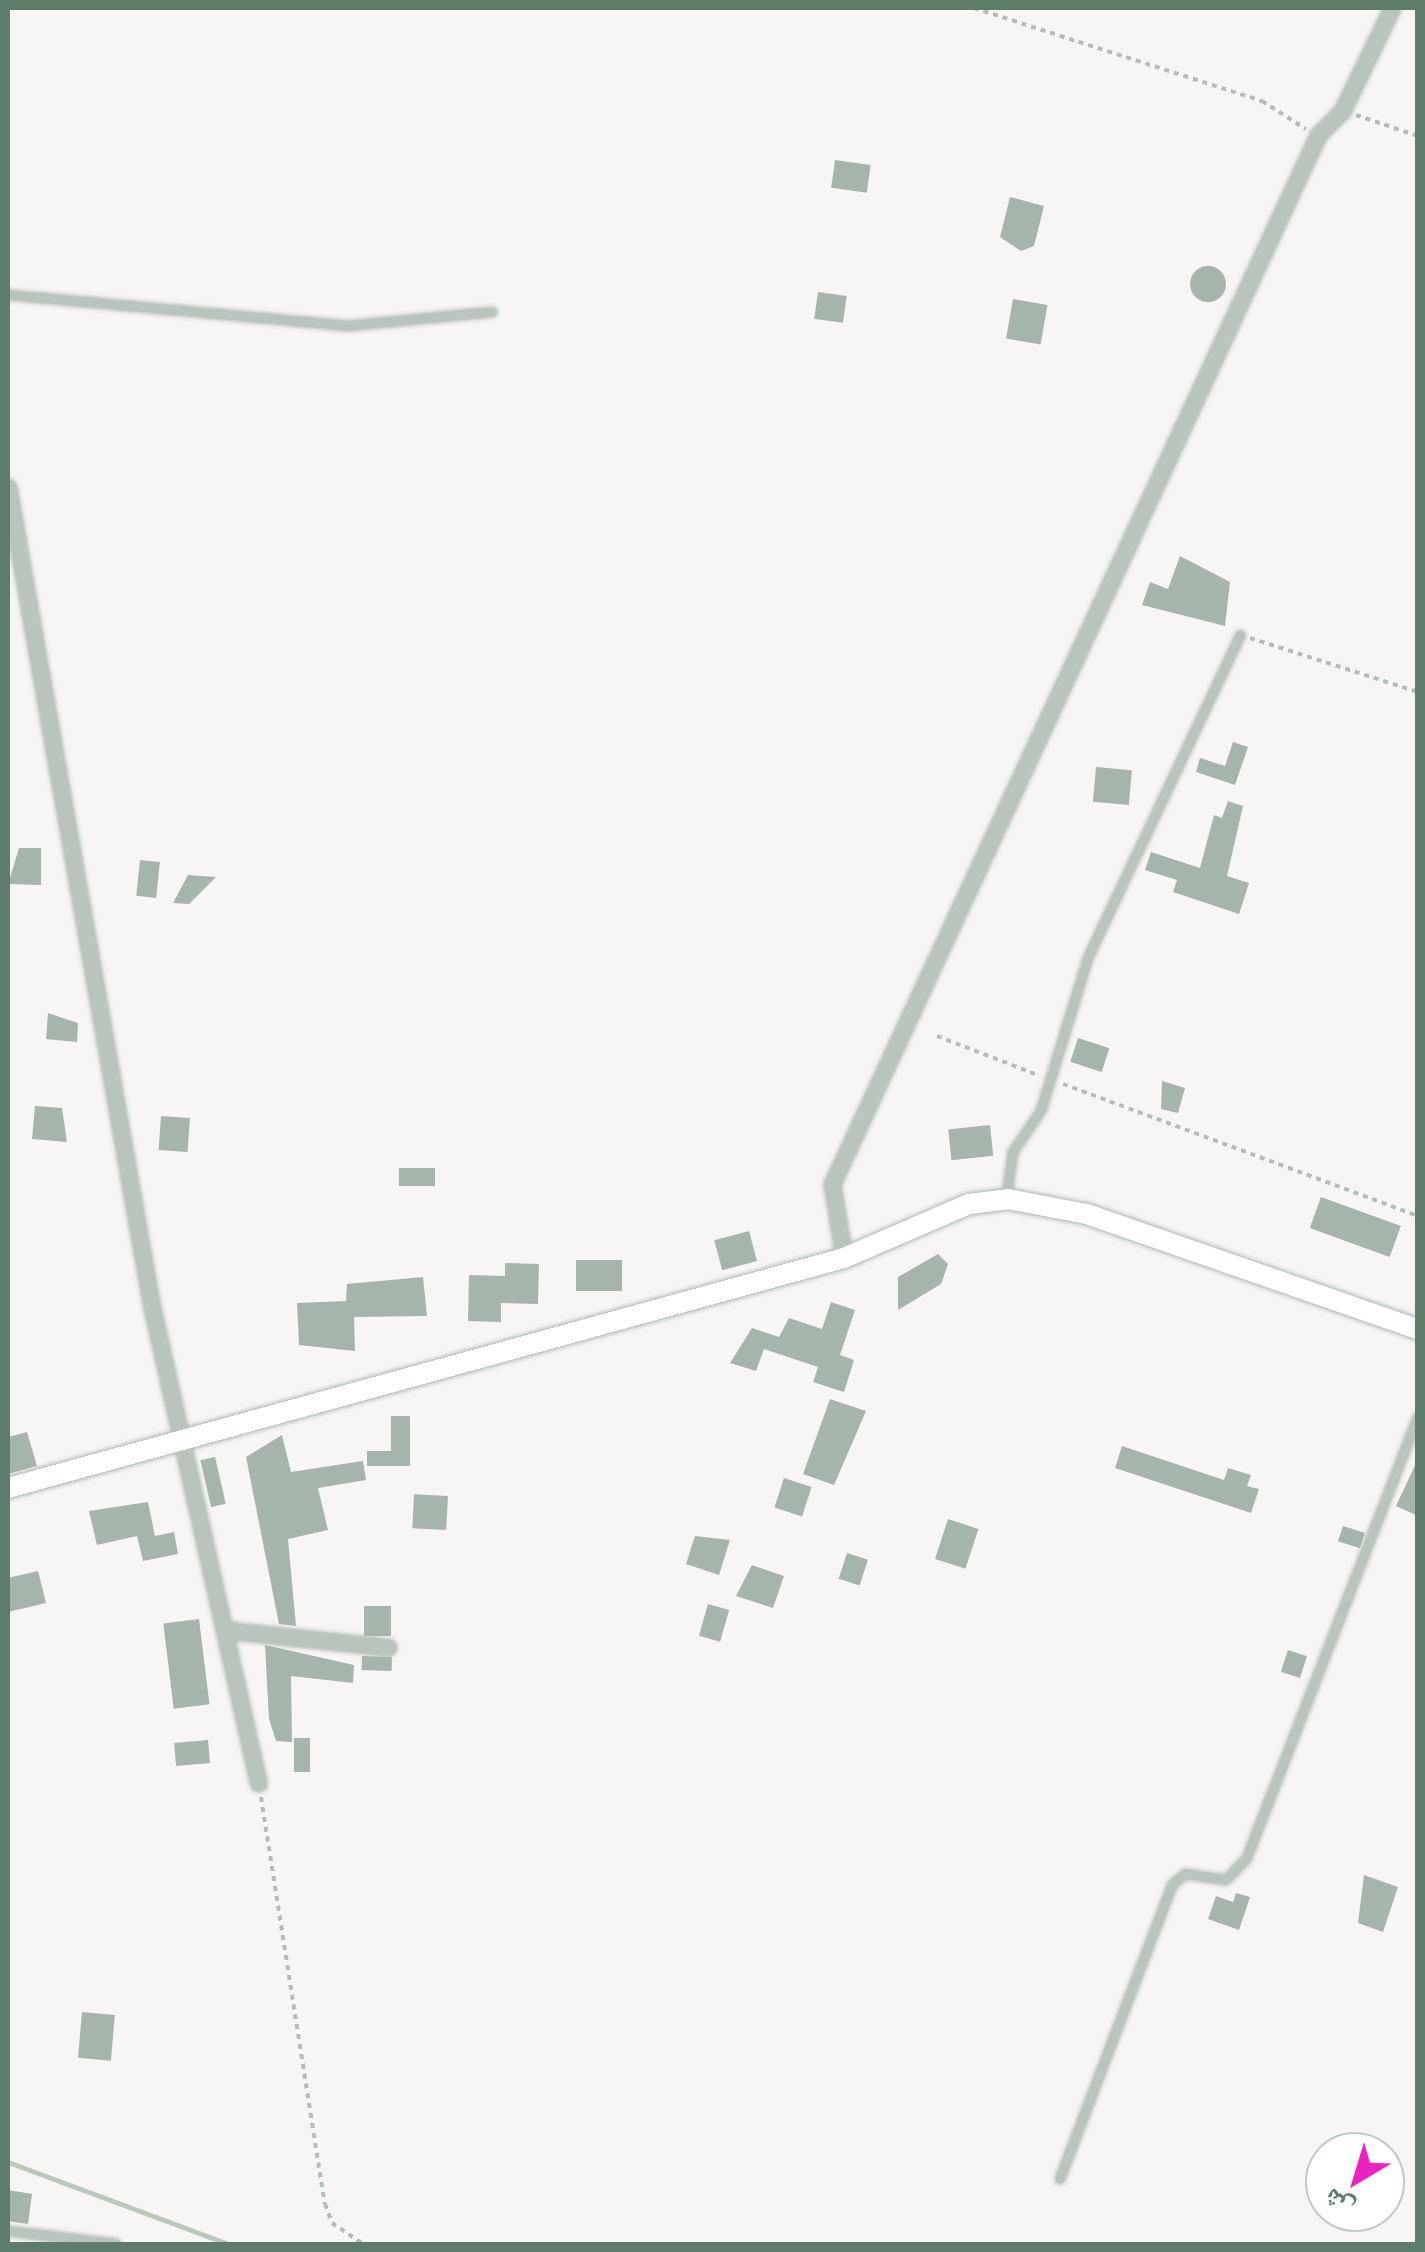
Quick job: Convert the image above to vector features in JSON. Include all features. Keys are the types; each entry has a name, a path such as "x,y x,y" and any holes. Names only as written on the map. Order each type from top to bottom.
{"street":[{"path":"844,1258 832,1184 1318,135 1342,110 1392,8"},
{"path":"8,487 151,1303 258,1783"},
{"path":"8,1488 844,1258 969,1204 1008,1199 1087,1214 1418,1328"},
{"path":"225,1630 388,1647"}],"lane":[{"path":"8,295 347,326 492,312"},
{"path":"1008,1199 1014,1152 1052,1080 1088,958 1241,635"},
{"path":"1060,2179 1172,1885 1185,1874 1226,1880 1247,1858 1418,1418"},
{"path":"8,2231 116,2244"}],"path":[{"path":"974,8 1262,101 1318,135"},
{"path":"1342,110 1418,136"},
{"path":"1241,635 1418,692"},
{"path":"937,1036 1418,1216"},
{"path":"258,1783 326,2204 332,2222 363,2244"}],"building":[{"path":"835,160 871,165 867,193 831,188"},
{"path":"1010,197 1044,206 1034,246 1021,251 1000,237"},
{"path":"1208,266 1221,271 1226,284 1221,297 1208,302 1195,297 1190,284 1195,271"},
{"path":"818,292 847,296 843,323 814,319"},
{"path":"1013,299 1047,305 1041,344 1006,338"},
{"path":"1180,556 1230,582 1225,626 1142,605 1150,582 1168,589"},
{"path":"1233,742 1248,747 1235,785 1196,772 1200,758 1225,766"},
{"path":"1096,767 1132,770 1129,805 1093,802"},
{"path":"1228,801 1243,806 1227,876 1249,883 1239,914 1173,892 1177,880 1145,870 1151,852 1200,868 1214,815 1222,818"},
{"path":"19,848 41,848 41,885 8,884"},
{"path":"140,860 160,862 156,898 136,896"},
{"path":"188,875 216,877 189,904 173,903"},
{"path":"48,1013 78,1023 77,1042 46,1039"},
{"path":"1078,1038 1109,1048 1102,1072 1070,1062"},
{"path":"1162,1081 1185,1088 1178,1113 1161,1109"},
{"path":"35,1106 62,1108 67,1142 32,1139"},
{"path":"161,1116 190,1118 188,1152 159,1150"},
{"path":"990,1125 993,1156 951,1160 948,1129"},
{"path":"399,1168 435,1168 435,1186 399,1186"},
{"path":"1321,1197 1401,1226 1390,1257 1310,1228"},
{"path":"749,1231 757,1261 722,1270 714,1240"},
{"path":"938,1254 948,1264 941,1284 898,1310 898,1277"},
{"path":"576,1260 622,1260 622,1291 576,1291"},
{"path":"505,1263 539,1264 538,1304 501,1303 501,1322 468,1321 469,1275 505,1276"},
{"path":"423,1277 427,1316 354,1317 355,1351 299,1345 297,1303 346,1301 347,1284"},
{"path":"831,1302 855,1310 840,1355 854,1360 844,1392 813,1382 818,1367 764,1349 756,1371 730,1363 752,1328 779,1337 789,1318 822,1329"},
{"path":"830,1399 866,1411 834,1485 803,1474"},
{"path":"391,1416 410,1416 410,1466 367,1466 367,1451 391,1451"},
{"path":"27,1432 37,1466 8,1474 8,1437"},
{"path":"282,1435 291,1472 363,1461 366,1480 318,1488 328,1530 288,1539 296,1626 279,1624 246,1457"},
{"path":"1122,1446 1224,1480 1228,1468 1251,1475 1247,1486 1259,1489 1251,1513 1115,1468"},
{"path":"215,1457 226,1504 211,1507 200,1460"},
{"path":"1418,1459 1418,1516 1396,1506"},
{"path":"784,1478 812,1487 802,1516 774,1507"},
{"path":"414,1494 448,1496 446,1530 412,1528"},
{"path":"148,1502 155,1536 174,1532 178,1554 143,1561 137,1536 97,1545 89,1511"},
{"path":"948,1519 978,1529 965,1569 935,1559"},
{"path":"1343,1526 1365,1533 1360,1548 1338,1541"},
{"path":"695,1536 730,1540 719,1575 686,1564"},
{"path":"847,1553 868,1560 860,1585 839,1579"},
{"path":"752,1565 784,1576 773,1608 736,1596"},
{"path":"38,1571 46,1603 8,1612 8,1578"},
{"path":"708,1604 729,1610 720,1642 699,1636"},
{"path":"364,1606 391,1606 391,1636 364,1636"},
{"path":"199,1619 209,1704 174,1709 163,1623"},
{"path":"265,1645 354,1665 353,1683 291,1676 292,1742 276,1741 269,1719"},
{"path":"1288,1650 1307,1656 1300,1678 1281,1672"},
{"path":"362,1656 392,1657 391,1671 362,1670"},
{"path":"294,1738 310,1738 310,1772 294,1772"},
{"path":"208,1740 210,1763 176,1766 174,1743"},
{"path":"1364,1875 1398,1887 1383,1932 1358,1923"},
{"path":"1236,1893 1250,1897 1239,1930 1208,1919 1216,1896 1233,1902"},
{"path":"82,2012 115,2015 111,2061 78,2058"},
{"path":"8,2190 32,2194 28,2224 8,2221"}],"waterway":[{"path":"8,2162 229,2244"}]}
